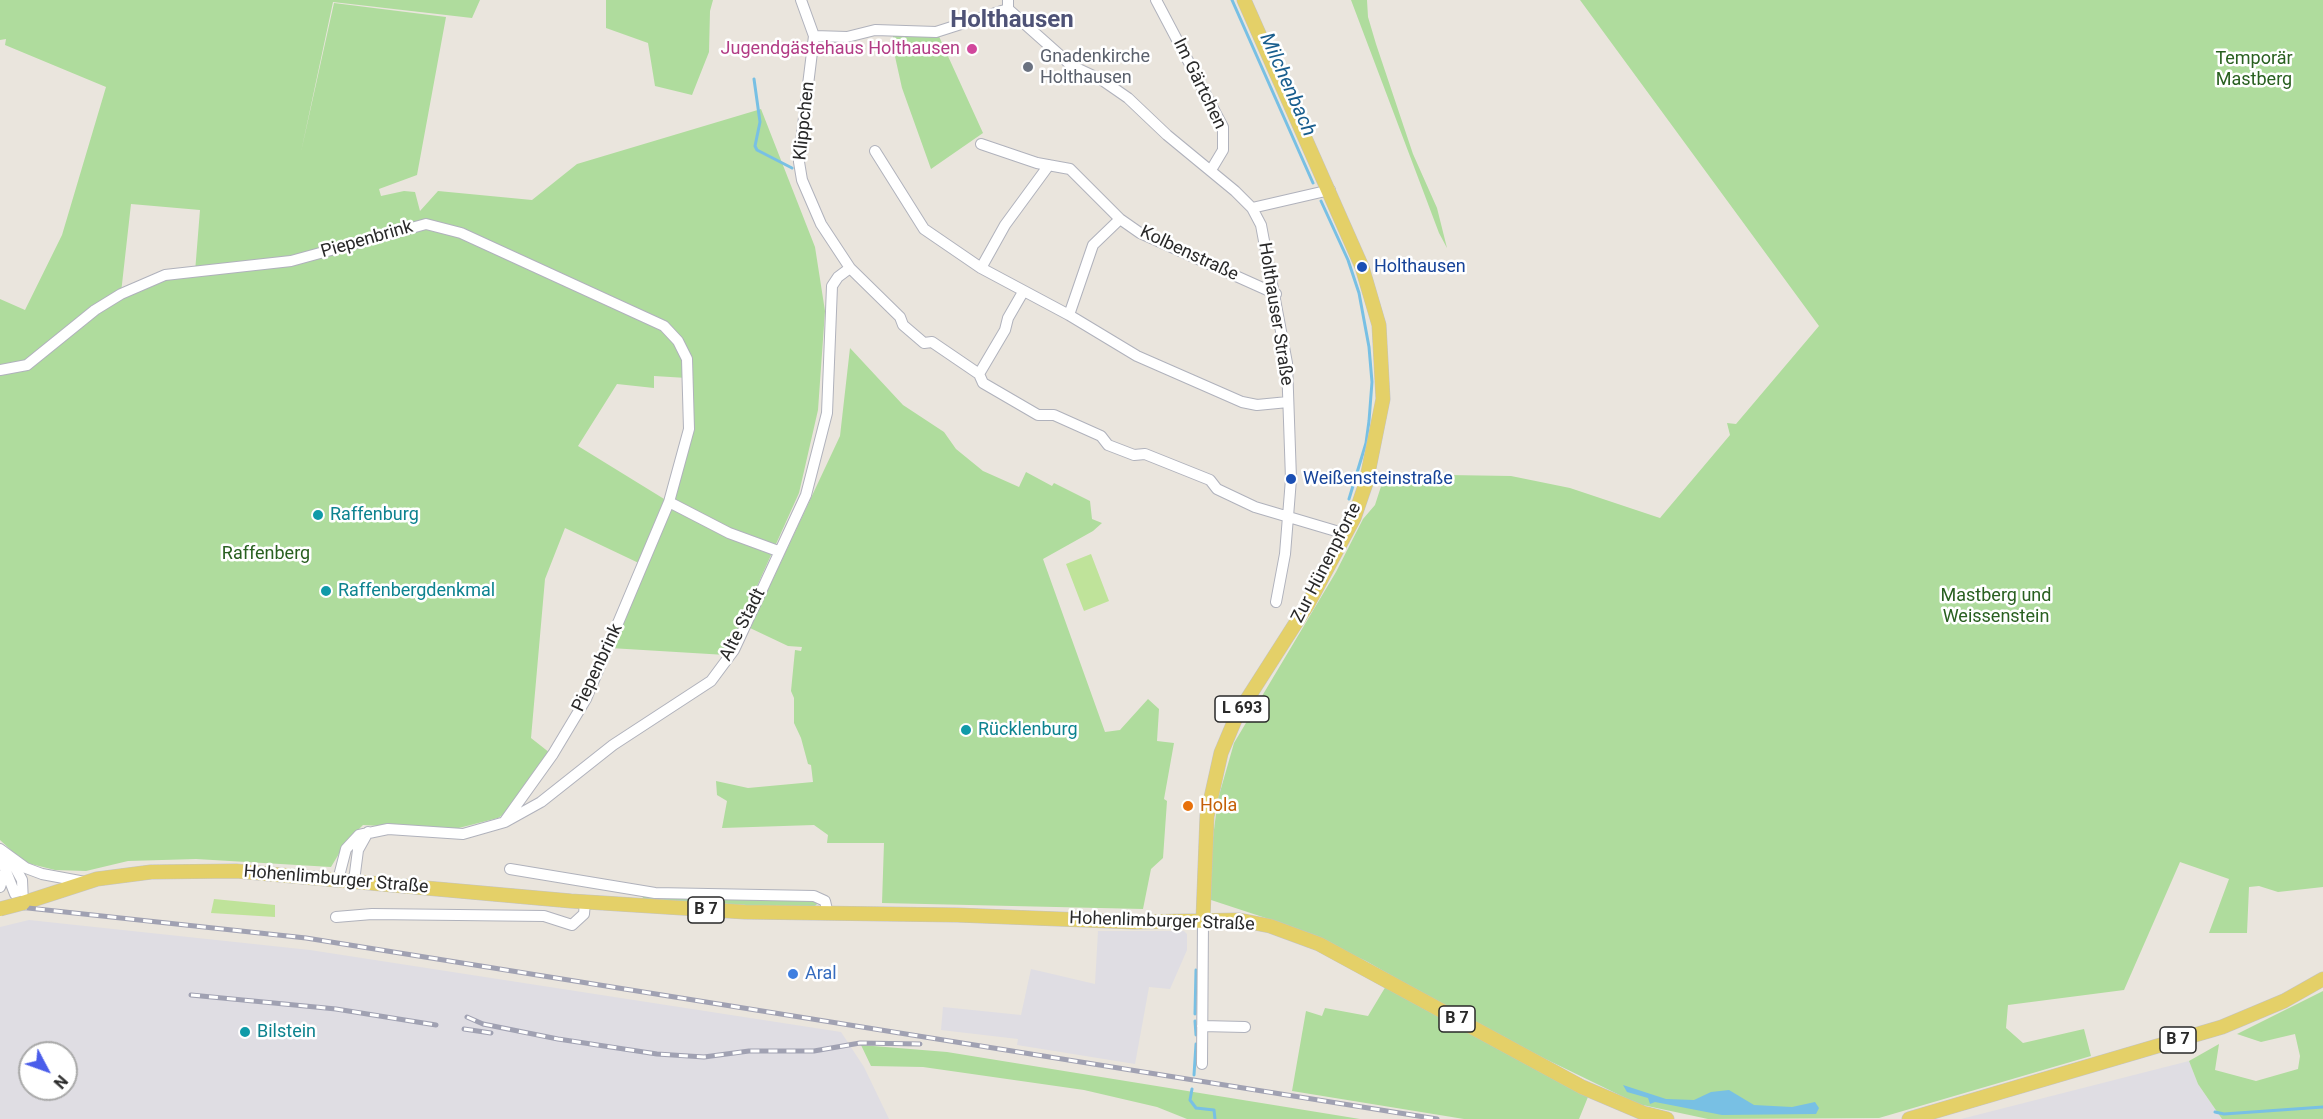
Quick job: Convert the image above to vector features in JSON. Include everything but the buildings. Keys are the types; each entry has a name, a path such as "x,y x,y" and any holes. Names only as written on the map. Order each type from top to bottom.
{"main road":[{"name":"Zur Hünenpforte","path":"1203,919 1207,816 1214,776 1228,734 1308,604 1346,534 1366,483 1383,399 1382,347 1375,308 1362,267 1330,190 1244,0"},
{"name":"Hohenlimburger Straße","path":"0,909 11,890 55,891 87,882 151,872 236,871 585,902 828,914 965,915 1134,921 1239,920 1270,926 1320,944 1582,1088 1643,1113 1667,1119"},
{"name":"B 7","path":"1909,1119 2222,1027 2284,1001 2323,979"}],"street":[{"name":"Klippchen","path":"801,0 814,36 799,162 802,180 812,204 850,268"},
{"name":"Im Gärtchen","path":"1156,0 1223,127 1223,150 1210,170"},
{"path":"814,36 847,37 875,30 936,32 1008,4"},
{"name":"Holthauser Straße","path":"1008,4 1072,66 1128,98 1252,208 1261,225 1276,294 1287,363 1291,470 1289,518 1276,602"},
{"name":"Kolbenstraße","path":"981,144 1049,165 1070,169 1120,219 1140,233 1276,294"},
{"path":"875,151 924,229 981,268 1069,315 1137,356 1242,402 1288,402"},
{"path":"981,268 1005,225 1049,165"},
{"path":"1252,208 1330,190"},
{"path":"1069,315 1093,245 1120,219"},
{"name":"Piepenbrink","path":"0,370 27,365 95,310 121,294 165,275 291,261 426,224 461,233 664,326 678,341 687,359 689,429 669,502 586,699 505,822"},
{"path":"850,268 900,317 903,325 924,342 932,342 980,374 983,383 1038,415 1054,415 1101,436 1108,445 1134,455 1145,454 1210,480 1217,489 1255,507 1346,534"},
{"name":"Alte Stadt","path":"368,832 388,829 463,834 505,822 541,802 613,745 711,681 734,650 778,551 806,495 818,456 827,413 832,286 838,277 850,268"},
{"path":"980,374 1023,292"},
{"path":"669,502 729,533 778,551"},
{"path":"338,880 342,861 351,842 368,832"},
{"path":"354,881 358,850 368,832"},
{"path":"3,854 11,890"},
{"path":"3,854 19,872 11,890"},
{"name":"Hohenlimburger Straße","path":"3,854 42,874 87,882"},
{"path":"510,869 655,893 814,896 825,901 828,914"},
{"name":"Hohenlimburger Straße","path":"336,917 372,914 544,916 572,924 584,914 585,902"},
{"path":"1202,1064 1203,919"},
{"path":"1202,1026 1245,1027"}],"shaded area":[{"path":"29,920 310,950 841,1032 864,1067 889,1119 0,1119 0,927"},
{"path":"1098,931 1184,931 1187,934 1187,950 1170,989 1149,987 1135,1064 1017,1045 1018,1039 941,1030 943,1007 1021,1015 1031,969 1095,984"},
{"path":"2189,1061 2198,1084 2222,1119 1961,1119"}],"green space":[{"name":"Raffenberg","path":"0,0 480,0 472,18 333,2 301,152 334,3 446,17 417,175 379,189 381,196 404,191 415,192 420,211 438,191 532,200 577,164 761,109 815,247 825,311 818,410 799,493 726,655 610,648 645,566 565,528 545,579 531,738 550,753 506,813 498,818 451,830 363,825 346,842 331,867 196,859 128,861 86,871 55,870 27,863 13,852 0,840 0,299 25,310 62,235 106,87 5,45 6,39 0,40","holes":["131,204 200,210 195,272 165,275 121,293","654,376 687,378 689,429 669,502 578,446 617,384 654,388"]},
{"path":"606,0 713,0 710,11 709,52 692,95 655,86 648,43 606,28"},
{"path":"1351,0 1367,0 1368,17 1376,44 1413,154 1437,208 1447,248 1439,233"},
{"name":"Mastberg und Weissenstein","path":"1580,0 2323,0 2323,887 2278,892 2259,886 2249,887 2247,933 2209,933 2229,879 2180,862 2124,990 2008,1005 2006,1028 2023,1043 2084,1029 2091,1056 1879,1118 1708,1119 1638,1104 1488,1031 1366,961 1287,925 1208,899 1207,883 1218,799 1234,743 1336,572 1363,519 1375,505 1385,474 1511,476 1570,488 1660,518 1730,435 1727,423 1736,424 1819,326"},
{"path":"937,32 983,133 931,169 902,88 892,43 893,36"},
{"path":"850,348 903,405 944,432 956,449 983,471 1019,487 1026,472 1052,486 1054,483 1090,501 1092,519 1102,523 1093,531 1043,559 1105,732 1120,730 1148,699 1159,709 1157,741 1174,743 1164,799 1167,801 1163,858 1151,869 1143,909 882,903 884,843 827,843 828,835 814,825 722,828 727,801 717,795 716,781 748,788 813,782 811,765 808,764 794,723 794,698 791,691 795,650 801,651 802,647 788,646 750,628 840,436"},
{"path":"1091,554 1109,601 1084,611 1066,564"},
{"path":"644,895 673,898 807,900 818,903 815,906 780,907 642,899"},
{"path":"214,899 275,905 275,917 211,913"},
{"path":"1389,981 1590,1092 1579,1119 1464,1119 1292,1091 1306,1011 1322,1016 1325,1008 1368,1016"},
{"path":"2323,991 2323,1119 2222,1119 2198,1084 2189,1061 2219,1044 2215,1070 2256,1081 2298,1069 2300,1056 2295,1034 2261,1042 2237,1034"},
{"path":"861,1045 947,1052 1360,1119 1187,1119 1157,1107 1084,1090 923,1067 871,1066"}],"water":[{"path":"1623,1085 1666,1099 1694,1100 1711,1092 1729,1090 1754,1105 1792,1107 1815,1102 1819,1108 1816,1114 1722,1115 1655,1102 1650,1104 1648,1098 1627,1092"}],"waterway":[{"name":"Milchenbach","path":"1232,0 1313,183"},
{"path":"754,79 760,122 755,146 757,150 792,168"},
{"name":"Milchenbach","path":"1321,201 1348,260 1359,293 1369,347 1372,382 1369,421 1366,443 1349,499"},
{"path":"1195,1014 1196,970"},
{"path":"1195,1021 1196,1035"},
{"path":"1194,1075 1196,1044"},
{"path":"1192,1089 1190,1100 1196,1108 1214,1110 1215,1119"},
{"path":"2215,1112 2224,1114 2323,1107"}],"railway":[{"path":"0,905 306,938 1437,1119"},
{"path":"191,995 336,1009 436,1025"},
{"path":"467,1017 483,1024 558,1039 657,1054 704,1057 749,1051 814,1051 860,1043 920,1044"},
{"path":"464,1029 491,1033"}],"place":[{"name":"Jugendgästehaus Holthausen","path":"972,49"},
{"name":"Gnadenkirche Holthausen","path":"1028,67"},
{"name":"Holthausen","path":"1362,267"},
{"name":"Weißensteinstraße","path":"1291,479"},
{"name":"Raffenburg","path":"318,515"},
{"name":"Raffenbergdenkmal","path":"326,591"},
{"name":"Rücklenburg","path":"966,730"},
{"name":"Hola","path":"1188,806"},
{"name":"Aral","path":"793,974"},
{"name":"Bilstein","path":"245,1032"}],"district":[{"name":"Holthausen","path":"1012,21"}],"park label":[{"name":"Temporär Mastberg","path":"2254,69"}]}
